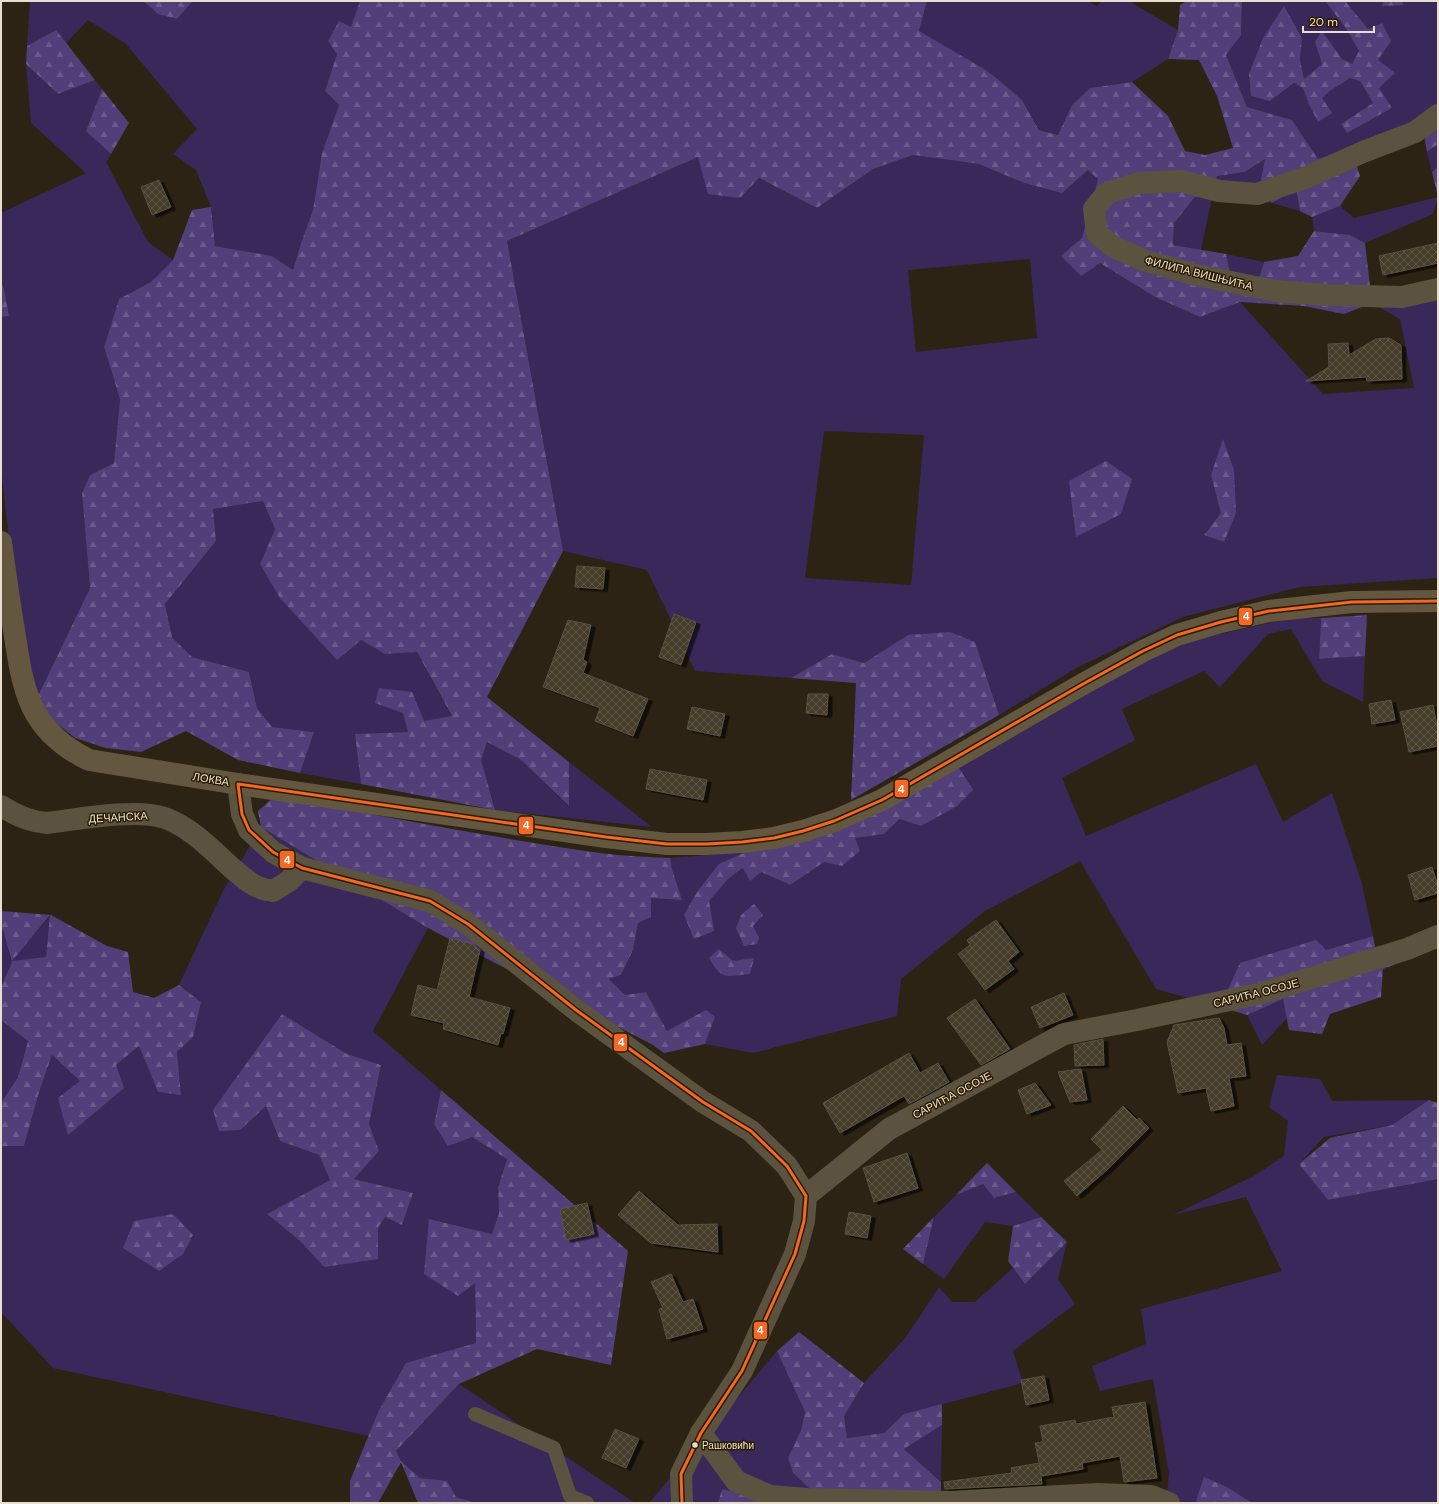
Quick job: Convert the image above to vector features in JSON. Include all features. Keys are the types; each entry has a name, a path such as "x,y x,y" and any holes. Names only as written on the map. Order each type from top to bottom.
{"main road":[{"name":"ЛОКВА","path":"1,542 20,669 26,694 40,720 51,734 74,753 89,760 238,784"},
{"path":"238,784 629,840 667,844 707,844 774,838 834,821 882,800 1076,688 1177,635 1221,622 1269,611 1352,602 1438,601"}],"street":[{"name":"ФИЛИПА ВИШЊИЋА","path":"1438,115 1416,132 1363,152 1305,178 1257,194 1219,191 1181,181 1139,182 1107,193 1094,209 1097,233 1112,246 1143,260 1192,274 1274,291 1327,295 1402,297 1438,289"},
{"name":"ЛОКВА","path":"238,784 242,814 249,830 273,852 302,868 430,902 468,924 576,1010 704,1102 751,1130 787,1166 806,1196"},
{"name":"ДЕЧАНСКА","path":"1,806 24,818 47,823 142,814 156,815 166,818 179,824 247,881 260,888 273,891 289,881 302,868"},
{"name":"САРИЋА ОСОЈЕ","path":"806,1196 889,1129 1064,1034 1144,1019 1262,993 1407,949 1438,936"},
{"path":"682,1503 681,1474 701,1433 742,1371 795,1254 804,1221 806,1196"},
{"path":"701,1433 736,1482 770,1496 807,1499 948,1502 1098,1494 1151,1496 1169,1503"}],"lane":[{"path":"475,1414 554,1448 570,1496 587,1503"}],"shaded area":[{"path":"30,1 143,1 158,14 177,19 193,1 360,1 351,28 337,54 325,91 339,105 322,153 313,210 293,270 272,256 215,246 211,207 196,170 173,154 197,129 126,44 88,20 66,43 56,30 27,46"},
{"path":"927,1 1087,1 1097,6 1102,1 1132,1 1134,4 1178,30 1168,59 1132,82 1090,88 1072,105 1058,135 1039,129 1022,100 919,31"},
{"path":"1242,1 1325,1 1345,27 1359,51 1352,65 1315,42 1322,64 1304,79 1300,59 1302,38 1284,7 1270,101 1294,83 1303,88 1308,102 1321,98 1350,78 1360,81 1373,103 1341,124 1347,133 1392,108 1379,88 1378,60 1382,23 1368,29 1344,1 1383,1 1382,5 1403,5 1402,1 1438,1 1438,119 1318,159 1292,120 1247,107 1226,55 1241,34"},
{"path":"26,64 58,94 95,80 102,89 86,131 111,154 106,162 148,242 173,260 151,282 119,299 104,347 120,399 114,463 90,475 82,493 90,588 38,696 32,677 15,594 1,467 1,317 9,316 4,289 1,283 1,213 86,173 31,123"},
{"path":"1438,144 1438,167 1432,172 1427,152"},
{"path":"913,155 979,164 1024,183 1062,193 1088,170 1098,179 1082,238 1061,257 1100,263 1155,297 1200,317 1240,302 1323,394 1414,388 1400,319 1372,303 1438,298 1438,578 1299,587 1183,617 1078,667 999,715 975,642 908,635 864,663 832,654 791,678 695,671 647,570 563,551 507,241 698,157 740,198 759,178 817,208 873,169","holes":["1030,259 1037,338 916,352 908,270","824,431 924,435 911,585 805,578","1221,513 1224,542 1204,535"]},
{"path":"1266,159 1272,203 1212,197 1217,176 1245,172"},
{"path":"1296,189 1300,211 1272,203"},
{"path":"1195,197 1212,197 1201,250 1173,245 1174,223"},
{"path":"1438,197 1433,214 1365,243 1350,235 1314,231 1312,217 1340,206 1354,218"},
{"path":"1226,254 1264,262 1259,278 1230,273"},
{"path":"263,501 275,529 260,564 361,640 385,654 417,652 452,717 424,721 403,713 408,732 355,734 361,784 300,773 314,732 272,727 257,708 249,672 192,657 172,637 165,604 216,541 213,509"},
{"path":"1292,618 1321,618 1319,659 1365,656 1363,702 1322,681 1291,629 1268,634 1220,687 1204,671 1122,709 1135,740 1062,778 1086,836 1256,764 1283,822 1332,793 1362,884 1373,936 1326,950 1220,1007 1156,989 1080,861 985,911 901,979 897,1016 753,1053 705,1044 715,1017 667,1031 646,992 625,995 609,979 621,975 633,950 638,923 650,898 682,900 670,858 746,852 709,901 728,879 744,868 761,872 790,885 855,838 884,834 959,768 1146,660 1194,640"},
{"path":"487,742 521,760 568,806 569,762 652,827 495,810 481,760"},
{"path":"261,827 428,928 373,1031 441,1090 434,1123 472,1137 507,1159 498,1186 499,1213 492,1234 430,1219 475,1282 476,1343 406,1364 379,1410 369,1436 53,1368 1,1312 1,1146 24,1146 40,1089 52,1055 80,1081 116,1065 139,1046 158,1092 181,1094 177,1052 193,1037 201,1002 179,985 223,891","holes":["282,1014 347,1054 381,1065 369,1124 379,1151 354,1179 413,1193 402,1225 385,1217 378,1228 324,1267 300,1241 267,1214 330,1180 319,1155 280,1141 266,1106"]},
{"path":"51,915 46,957 12,962 1,987 1,932 3,930 11,961"},
{"path":"1283,999 1287,1018 1262,1045 1247,1015"},
{"path":"1,1020 28,1041 18,1077 1,1103"},
{"path":"1277,1075 1320,1079 1332,1101 1429,1100 1392,1125 1324,1137 1299,1164 1328,1200 1438,1179 1438,1503 1252,1503 1229,1488 1196,1501 1199,1503 1166,1503 1169,1474 1153,1379 1100,1391 1092,1366 1146,1344 1141,1309 1282,1271 1246,1197 1173,1215 1254,1176 1284,1156 1288,1121 1269,1107"},
{"path":"983,1184 994,1198 1016,1192 1041,1217 1013,1226 985,1222 944,1279 923,1264 934,1217 956,1195"},
{"path":"1067,1242 1058,1279 1075,1304 1013,1351 1023,1383 905,1414 884,1433 847,1438 844,1416 864,1383 906,1337 939,1287 952,1302 975,1302 1013,1268 1025,1284"},
{"path":"777,1351 805,1412 801,1430 788,1458 793,1473 825,1503 787,1503 722,1489 718,1503 649,1503"},
{"path":"459,1384 635,1503 476,1503 456,1497 447,1481 420,1478 401,1461 396,1451"},
{"path":"942,1425 941,1482 904,1449"}],"green space":[{"path":"143,1 193,1 177,19 158,14"},
{"path":"360,1 927,1 919,31 984,69 996,78 1022,100 1039,130 1058,135 1072,105 1090,88 1132,82 1168,116 1185,151 1205,155 1233,148 1217,96 1199,60 1168,59 1178,30 1180,5 1187,1 1242,1 1241,35 1226,55 1247,107 1292,120 1318,159 1351,148 1360,176 1340,206 1312,217 1300,211 1296,189 1272,203 1260,185 1265,159 1245,172 1217,176 1212,197 1195,197 1174,223 1173,245 1226,254 1230,273 1259,278 1264,262 1298,256 1314,231 1350,235 1365,243 1372,303 1344,314 1304,306 1240,302 1200,317 1155,297 1100,263 1081,276 1061,256 1082,238 1098,179 1088,170 1062,193 1024,183 979,164 913,155 873,169 817,208 759,178 740,198 708,194 698,157 507,241 563,551 487,697 569,762 569,806 521,760 487,742 481,760 495,810 361,784 355,734 408,732 403,713 375,703 379,688 412,692 424,721 452,716 417,652 385,654 361,640 337,660 280,598 260,564 275,529 263,501 213,509 216,541 165,604 172,637 192,657 249,672 257,708 272,727 314,732 300,773 238,760 186,731 141,752 106,748 75,738 51,719 38,696 90,588 82,493 90,475 114,463 120,399 104,347 119,299 151,282 173,260 192,210 211,207 215,246 272,256 293,270 313,210 322,153 339,105 325,91 337,54 328,41 339,21 351,27"},
{"path":"1325,1 1345,1 1368,29 1382,23 1391,41 1378,60 1395,73 1379,88 1392,108 1347,133 1341,124 1373,103 1360,81 1350,78 1322,98 1332,113 1318,122 1303,88 1294,83 1270,101 1251,96 1249,74 1263,38 1284,6 1302,38 1300,59 1304,79 1322,64 1315,42 1322,31 1342,59 1352,64 1359,51 1345,27"},
{"path":"1383,1 1402,1 1403,5 1382,6"},
{"path":"56,30 95,80 58,94 26,64 27,46"},
{"path":"102,89 129,123 111,154 86,131"},
{"path":"1438,119 1438,144 1427,152 1424,136"},
{"path":"1438,167 1438,197 1432,172"},
{"path":"1,283 4,289 9,316 1,317"},
{"path":"1223,439 1234,470 1236,513 1224,542 1204,535 1221,513 1211,475"},
{"path":"1106,461 1132,479 1121,514 1076,537 1069,481"},
{"path":"1367,615 1365,656 1319,659 1321,618"},
{"path":"950,632 975,642 999,715 851,800 856,683 791,678 832,654 864,663 908,635"},
{"path":"959,768 973,790 957,806 921,826 900,819 884,834 855,838 860,851 842,866 824,862 790,885 761,872 750,881 743,868 728,879 709,901 714,931 694,939 684,915 697,892 719,864"},
{"path":"274,797 559,847 617,855 670,858 682,900 651,898 651,917 638,923 633,950 621,975 609,979 625,995 646,992 667,1031 706,1010 715,1017 705,1044 664,1053 653,1045 428,928 261,827 258,811"},
{"path":"754,904 763,915 753,926 759,938 757,944 744,946 736,928 741,915"},
{"path":"1,911 51,915 107,946 128,952 133,992 154,998 179,985 201,1002 193,1037 177,1052 181,1095 158,1092 139,1046 116,1065 124,1088 68,1135 58,1098 80,1081 52,1055 40,1089 24,1146 1,1146 1,1103 18,1077 28,1041 1,1020 1,987 12,962 3,930 1,932","holes":["50,915 46,957 12,961"]},
{"path":"1373,936 1376,951 1438,948 1383,969 1381,997 1330,1014 1322,1034 1289,1030 1283,999 1247,1015 1220,1007 1240,963 1316,940 1326,950"},
{"path":"719,949 733,961 754,958 750,974 730,976 721,974 709,958"},
{"path":"282,1014 347,1054 381,1065 369,1124 379,1151 354,1179 413,1193 402,1225 385,1217 378,1228 378,1259 324,1267 300,1241 267,1214 330,1180 319,1155 280,1141 266,1106 240,1130 219,1131 213,1110"},
{"path":"441,1090 628,1251 611,1365 537,1349 459,1384 396,1451 401,1461 420,1478 447,1481 456,1497 476,1503 418,1503 401,1462 378,1503 350,1503 350,1481 379,1410 406,1363 476,1343 475,1283 458,1296 424,1274 429,1219 492,1234 499,1213 498,1187 507,1159 472,1137 448,1146 434,1124"},
{"path":"1429,1100 1438,1103 1438,1179 1328,1200 1299,1164 1330,1138 1392,1125"},
{"path":"987,1163 1016,1192 994,1198 983,1184 956,1195"},
{"path":"173,1214 193,1235 183,1254 159,1271 123,1248 134,1221"},
{"path":"934,1217 923,1264 903,1249"},
{"path":"1041,1217 1067,1242 1025,1284 1008,1261 1013,1226"},
{"path":"799,1332 864,1383 844,1416 847,1438 884,1433 904,1414 942,1404 942,1425 904,1449 941,1482 941,1503 825,1503 793,1473 788,1458 801,1430 805,1412 777,1351"},
{"path":"1204,1477 1229,1488 1252,1503 1199,1503 1196,1501"},
{"path":"722,1489 787,1503 718,1503"}],"building":[{"path":"159,180 171,207 152,215 141,187"},
{"path":"1438,243 1438,263 1383,275 1379,256"},
{"path":"1389,338 1401,345 1402,379 1367,381 1366,377 1306,381 1329,367 1328,344 1348,343 1349,355 1376,339"},
{"path":"577,566 605,568 603,589 575,587"},
{"path":"674,614 696,622 681,665 659,657"},
{"path":"568,620 591,625 583,660 587,662 583,673 648,699 633,736 595,721 600,708 543,687"},
{"path":"808,694 828,694 827,715 806,713"},
{"path":"1391,700 1395,720 1372,724 1369,704"},
{"path":"1433,705 1438,732 1438,746 1409,752 1400,712"},
{"path":"692,707 725,714 720,736 687,729"},
{"path":"650,769 707,780 703,800 646,789"},
{"path":"1432,867 1438,886 1438,893 1415,900 1408,875"},
{"path":"996,920 1019,952 1008,961 1014,969 985,990 958,954 970,945 967,940"},
{"path":"450,938 472,944 480,950 469,997 510,1008 503,1034 501,1033 498,1045 443,1029 444,1023 411,1015 418,985 437,990"},
{"path":"1064,993 1073,1015 1040,1028 1031,1007"},
{"path":"975,999 1010,1049 981,1065 947,1018"},
{"path":"1219,1018 1224,1028 1227,1045 1241,1043 1246,1076 1229,1078 1234,1106 1211,1111 1206,1088 1178,1093 1167,1042 1174,1025"},
{"path":"1103,1039 1104,1065 1075,1066 1074,1045"},
{"path":"909,1053 920,1073 938,1063 949,1082 909,1104 904,1096 840,1133 823,1103"},
{"path":"1081,1069 1087,1100 1070,1102 1058,1072"},
{"path":"1035,1083 1051,1105 1027,1114 1018,1090"},
{"path":"1123,1106 1137,1120 1139,1118 1149,1128 1108,1169 1077,1196 1064,1181 1102,1150 1091,1139"},
{"path":"907,1153 918,1188 874,1202 863,1168"},
{"path":"639,1191 678,1225 717,1224 718,1252 651,1243 618,1215"},
{"path":"587,1203 594,1234 566,1240 560,1209"},
{"path":"849,1212 871,1216 867,1238 845,1234"},
{"path":"671,1274 683,1302 693,1299 703,1329 667,1339 659,1309 663,1308 651,1282"},
{"path":"1044,1376 1049,1400 1026,1405 1021,1380"},
{"path":"1145,1402 1157,1478 1124,1482 1120,1456 1082,1463 1083,1469 1042,1476 1035,1443 1043,1442 1040,1426 1075,1420 1076,1424 1114,1417 1112,1407"},
{"path":"615,1429 639,1439 626,1468 602,1458"},
{"path":"1039,1463 1042,1484 945,1489 944,1482 1012,1473 1011,1468"}],"transit line":[{"name":"4","path":"682,1503 681,1474 701,1433 742,1371 795,1254 804,1221 806,1196 787,1166 751,1131 703,1102 576,1010 468,924 430,901 302,868 273,852 249,830 242,814 238,784 606,837 667,844 707,844 774,838 834,821 882,800 1083,684 1143,651 1177,635 1221,622 1269,611 1352,602 1438,601"}],"place":[{"name":"Рашковићи","path":"695,1445"}]}
